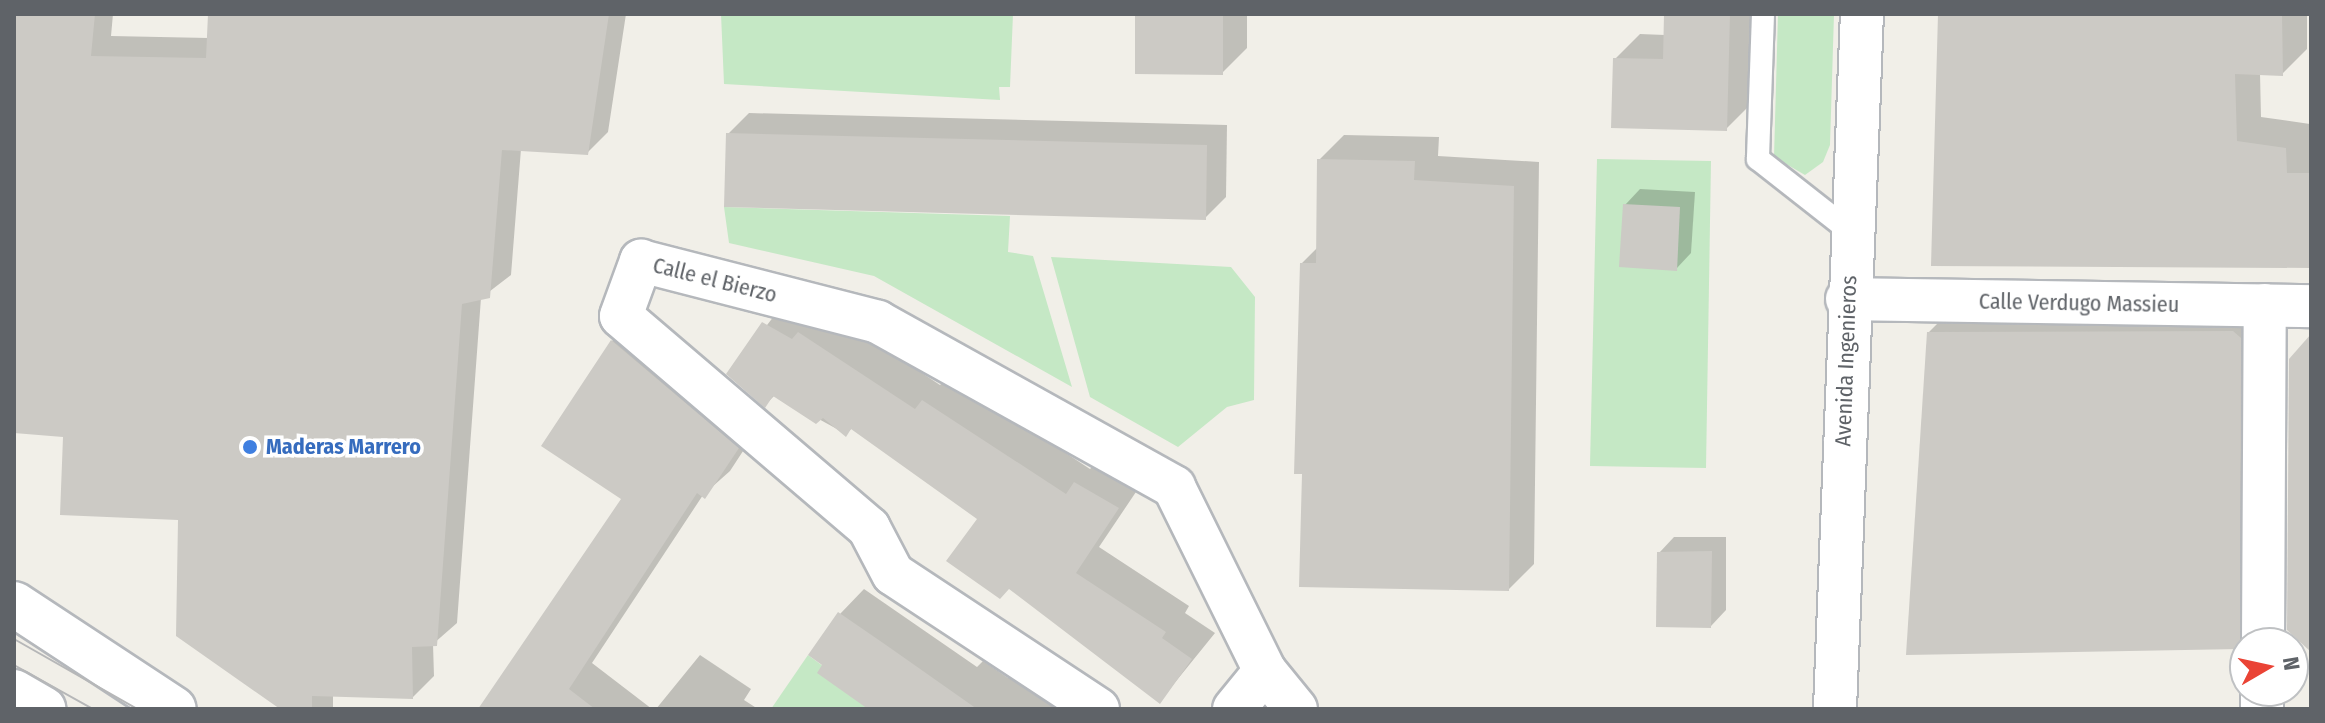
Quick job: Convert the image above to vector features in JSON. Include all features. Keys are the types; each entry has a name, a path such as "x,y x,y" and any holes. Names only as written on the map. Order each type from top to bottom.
{"main road":[{"path":"14,604 174,709"},
{"path":"14,692 43,709"}],"street":[{"name":"Avenida Ingenieros","path":"1835,709 1847,299 1862,14"},
{"name":"Calle el Bierzo","path":"1098,709 893,574 869,528 621,316 641,261 878,322 1174,487 1265,671 1296,709"},
{"name":"Calle Verdugo Massieu","path":"1847,299 2311,306"},
{"path":"2263,627 2265,305"},
{"path":"1234,709 1265,671"}],"lane":[{"path":"1763,14 1758,159 1851,232"}],"green space":[{"path":"721,14 1013,14 1010,87 999,87 1000,100 724,84"},
{"path":"1778,14 1834,14 1830,145 1823,162 1805,175 1774,157"},
{"path":"1597,159 1711,161 1706,468 1590,466"},
{"path":"724,207 1010,216 1008,252 1033,256 1072,387 874,276 729,243"},
{"path":"1051,257 1231,267 1255,297 1254,400 1227,407 1178,447 1090,397"},
{"path":"808,655 881,709 771,709"}],"building":[{"path":"14,14 95,14 91,56 206,58 208,14 609,14 588,155 502,150 490,298 462,304 437,646 412,647 413,699 312,696 312,709 280,709 176,636 178,520 60,515 63,437 14,433"},
{"path":"1135,14 1223,14 1223,75 1135,74"},
{"path":"1664,14 1730,14 1727,131 1611,128 1613,58 1663,59"},
{"path":"1938,14 2282,14 2283,76 2235,74 2237,141 2286,148 2287,173 2311,173 2311,268 1931,266"},
{"path":"726,133 1207,145 1206,220 724,207"},
{"path":"1317,159 1415,161 1414,180 1514,186 1509,591 1299,587 1302,474 1294,474 1300,263 1316,263"},
{"path":"1623,204 1680,207 1677,271 1619,267"},
{"path":"762,322 792,339 798,332 915,409 922,400 1066,494 1074,482 1119,508 1076,573 1166,632 1162,638 1192,659 1160,704 1009,589 1000,599 946,561 977,519 851,429 846,437 823,418 816,424 773,396 765,408 726,374"},
{"path":"2233,331 2241,338 2240,627 2229,627 2229,649 1906,655 1927,332"},
{"path":"2311,334 2311,652 2309,627 2287,627 2289,359"},
{"path":"611,340 739,448 705,499 697,493 569,689 595,709 478,709 621,499 541,446"},
{"path":"1712,551 1711,628 1656,627 1657,552"},
{"path":"838,612 977,709 868,709 817,673 822,665 808,655"}],"tram line":[{"path":"14,639 137,709"},
{"path":"14,665 93,709"}],"place":[{"name":"Maderas Marrero","path":"250,447"}]}
